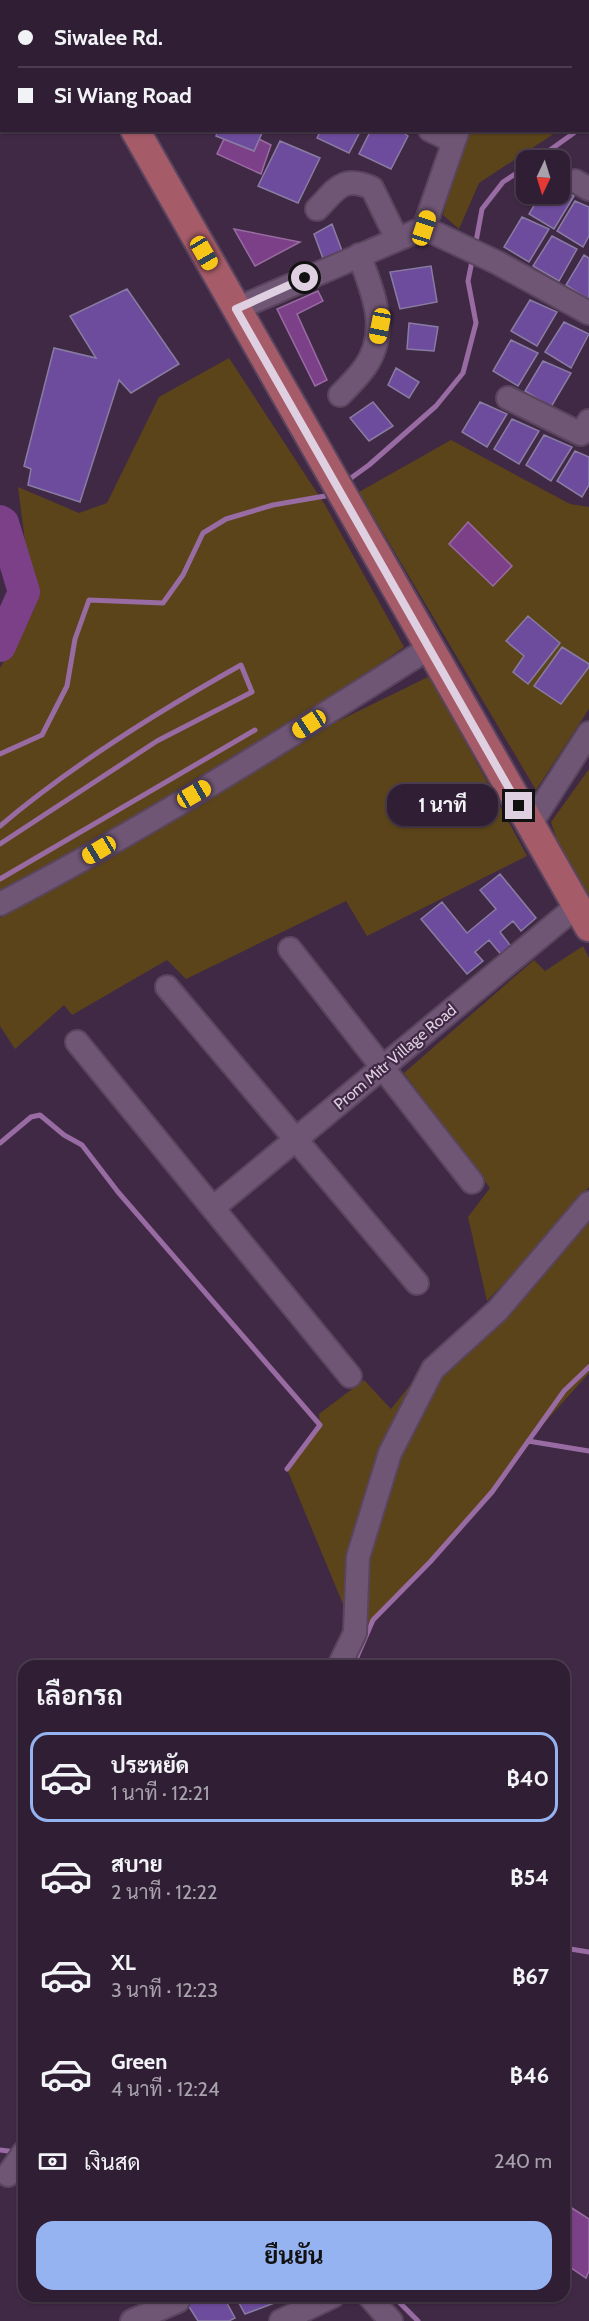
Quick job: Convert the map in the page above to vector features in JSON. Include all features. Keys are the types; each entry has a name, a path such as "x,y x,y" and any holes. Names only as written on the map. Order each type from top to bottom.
{"main road":[{"path":"136,132 253,301 429,648 583,917"}],"street":[{"path":"424,228 456,136 439,132"},
{"path":"316,209 340,185 356,181 372,188 397,239"},
{"path":"253,301 424,228 498,263 589,313"},
{"path":"340,395 366,366 376,347 380,326 377,308 359,255"},
{"path":"508,398 586,431"},
{"path":"0,904 62,872 259,756 429,648"},
{"path":"530,825 589,733"},
{"name":"Prom Mitr Village Road","path":"213,1208 383,1067 583,917"},
{"path":"290,949 472,1182"},
{"path":"167,987 417,1283"},
{"path":"77,1042 350,1376"},
{"path":"342,1660 355,1634 358,1557 390,1453 433,1369 498,1310 589,1203"},
{"path":"132,2321 176,2302"},
{"path":"281,2321 321,2302"},
{"path":"374,2302 391,2321"}],"shaded area":[{"path":"469,132 556,132 529,150 516,150 516,159 479,183 459,229 443,215 464,137"},
{"path":"224,139 254,151 259,139 271,145 261,174 217,154"},
{"path":"234,229 300,242 255,266"},
{"path":"318,291 323,301 297,314 327,380 315,386 277,309"},
{"path":"229,358 325,505 404,647 244,761 0,893 0,668 34,610 18,487 79,513 107,503 159,397"},
{"path":"451,440 570,504 589,507 589,709 536,790 359,492"},
{"path":"468,522 512,566 493,586 449,544"},
{"path":"430,676 527,856 367,936 346,901 186,979 167,960 72,1015 64,1005 15,1049 0,1026 0,918 322,729"},
{"path":"589,769 589,897 559,847 551,822"},
{"path":"583,946 589,958 589,1187 540,1245 487,1301 468,1217 490,1188 404,1073 534,960 545,971"},
{"path":"589,1213 589,1373 528,1441 492,1492 373,1620 355,1633 287,1469 320,1425 319,1414 364,1380 391,1409 423,1369 459,1330 484,1338"},
{"path":"570,2207 589,2219 589,2271 586,2278 570,2267"}],"building":[{"path":"217,132 262,133 254,151 216,136"},
{"path":"320,132 360,132 349,153 317,138"},
{"path":"370,132 402,132 408,136 391,169 359,154"},
{"path":"280,141 320,158 298,203 258,186"},
{"path":"575,201 589,207 589,236 583,247 557,231"},
{"path":"535,204 569,204 554,229 529,214"},
{"path":"522,217 549,229 529,262 504,247"},
{"path":"332,224 344,256 325,264 314,234"},
{"path":"552,236 577,249 559,281 533,266"},
{"path":"584,255 589,258 589,300 566,285"},
{"path":"431,266 437,302 400,309 390,272"},
{"path":"127,289 179,364 131,393 119,380 80,502 28,485 31,469 24,466 54,348 96,358 70,316"},
{"path":"530,300 557,312 537,346 511,331"},
{"path":"564,322 589,334 571,368 545,352"},
{"path":"409,323 438,327 434,351 407,349"},
{"path":"511,340 538,353 518,386 493,371"},
{"path":"543,361 571,373 551,407 525,391"},
{"path":"396,368 419,382 409,398 388,385"},
{"path":"373,402 393,426 369,441 350,418"},
{"path":"480,402 507,414 487,447 462,432"},
{"path":"512,419 539,431 519,464 494,449"},
{"path":"544,435 572,447 551,481 526,465"},
{"path":"575,451 589,457 589,485 582,497 557,481"},
{"path":"528,616 560,643 528,684 513,672 524,656 506,641"},
{"path":"562,647 589,664 589,667 561,704 534,686"},
{"path":"500,874 536,918 521,931 513,921 500,932 513,949 503,957 489,940 475,952 483,961 467,974 421,919 442,902 467,933 496,909 480,890"},
{"path":"186,2302 226,2302 235,2318 229,2321 198,2321"},
{"path":"238,2302 277,2302 245,2314"}],"waterway":[{"path":"550,150 575,132"},
{"path":"475,247 482,209 503,182 516,174"},
{"path":"351,478 436,406 463,373 476,323 468,281 473,256"},
{"path":"0,754 42,735 67,686 75,639 89,600 163,603 183,575 203,533 226,519 273,505 325,496"},
{"path":"0,521 3,523 24,592 0,646"},
{"path":"0,826 86,760 178,701 241,665 252,692 157,741 0,844"},
{"path":"0,879 255,730"},
{"path":"0,1143 31,1117 40,1115 64,1135 82,1145 118,1192 320,1425 287,1469"},
{"path":"356,1660 373,1620 430,1562 492,1492 564,1391 589,1367"},
{"path":"528,1441 589,1451"},
{"path":"570,1949 589,1952"},
{"path":"0,2150 16,2152"},
{"path":"399,2302 418,2321"}],"route":[{"path":"305,278 236,309 519,806"}]}
